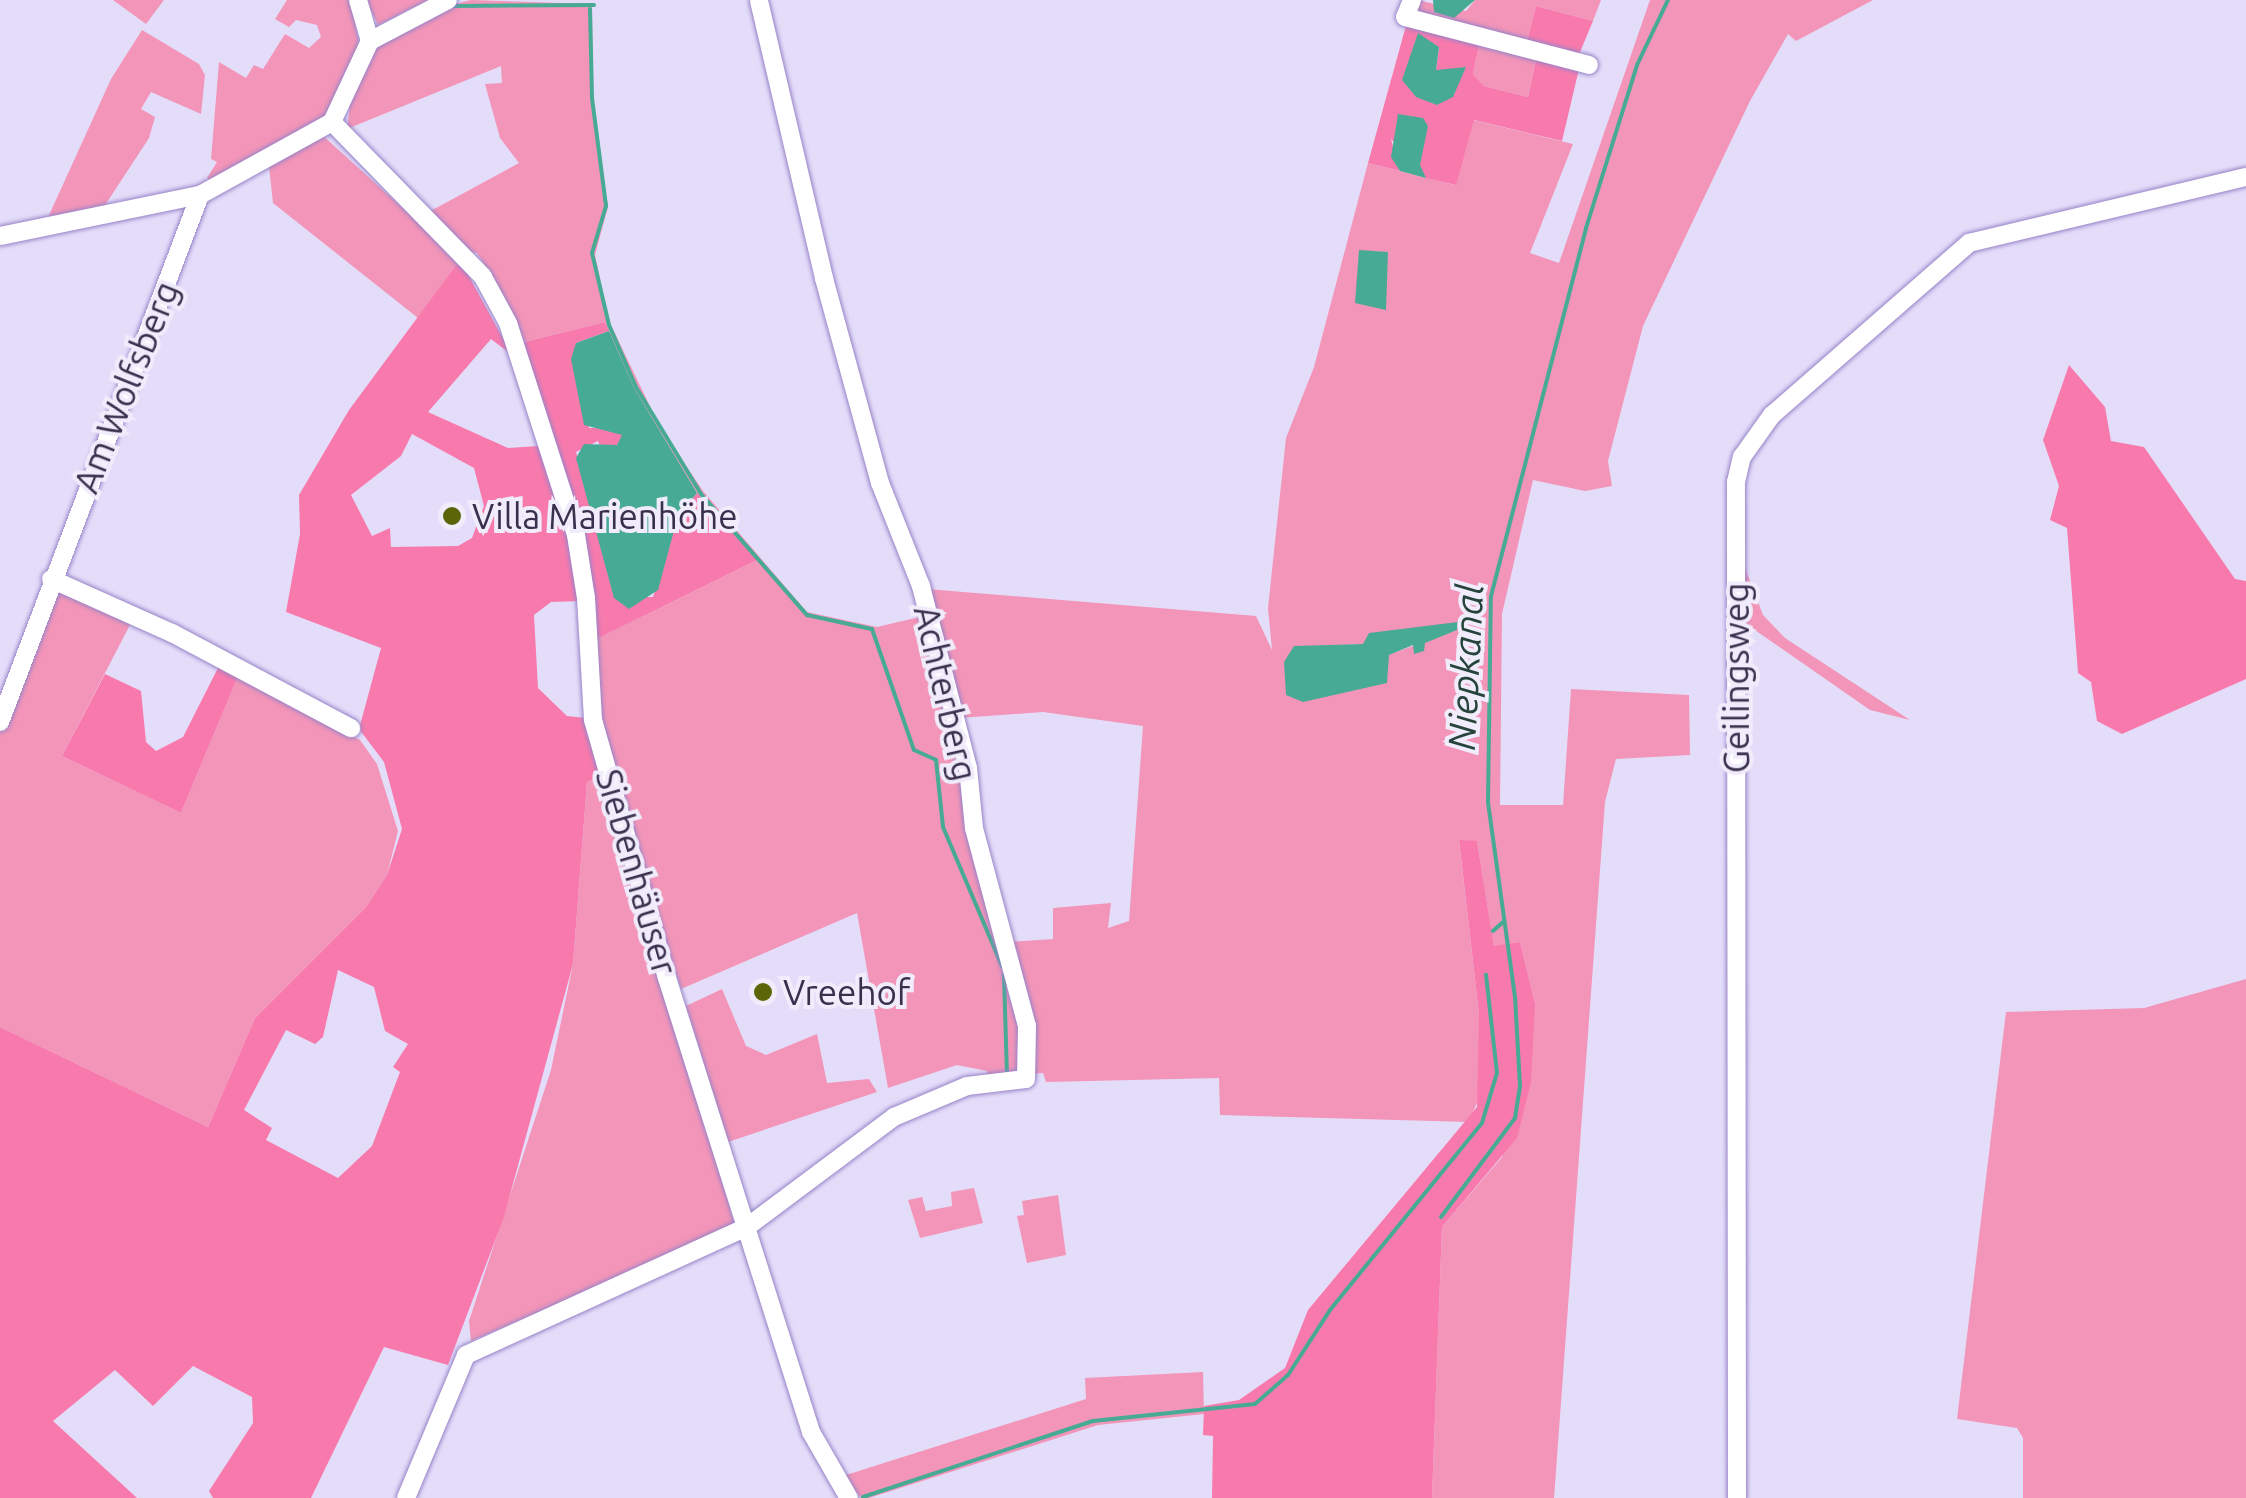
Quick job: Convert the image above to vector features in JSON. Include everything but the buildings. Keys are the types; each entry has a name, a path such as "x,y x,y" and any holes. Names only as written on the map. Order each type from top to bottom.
{"street":[{"path":"358,0 370,41"},
{"path":"0,236 200,195 332,122 370,41 448,0"},
{"name":"Achterberg","path":"747,1227 894,1116 967,1086 1026,1079 1028,1058 1027,1026 974,828 968,768 921,586 880,482 824,278 759,0"},
{"path":"1412,0 1405,17 1589,65"},
{"name":"Siebenhäuser","path":"332,122 483,277 508,323 576,535 586,598 593,720 811,1432 848,1498"},
{"name":"Geilingsweg","path":"1737,1498 1736,482 1742,456 1772,414 1969,244 2246,176"},
{"name":"Am Wolfsberg","path":"0,722 51,579 200,195"},
{"path":"51,579 172,633 351,728"},
{"path":"406,1498 466,1355 747,1227"}],"shaded area":[{"path":"113,0 164,0 146,24"},
{"path":"287,0 351,0 360,50 328,117 215,184 207,178 217,162 211,159 219,62 246,78 254,65 263,69 285,34 309,48 321,37 317,25 296,20 289,27 275,19"},
{"path":"366,0 428,0 378,25"},
{"path":"471,0 592,4 593,98 608,207 595,255 609,321 659,425 703,491 807,612 877,627 924,616 1025,1037 1022,1077 988,1078 987,1071 957,1065 888,1088 857,913 681,989 602,734 595,640 759,559 697,493 634,388 605,322 520,343 498,285 477,253 459,250 425,214 519,163 500,138 485,84 502,83 501,66 347,129 350,105 376,45 438,8"},
{"path":"1417,0 1466,11 1475,0 1601,0 1593,21 1536,6 1526,45 1417,17"},
{"path":"1433,0 1475,0 1454,18 1434,12"},
{"path":"1650,0 1873,0 1796,41 1788,34 1750,101 1643,326 1608,461 1612,486 1585,491 1533,480 1502,614 1500,805 1563,805 1571,689 1689,695 1690,755 1616,759 1605,802 1554,1498 1432,1498 1442,1227 1502,1157 1535,1003 1520,942 1494,947 1477,841 1459,841 1479,1014 1479,1098 1469,1122 1220,1115 1219,1078 1046,1082 1043,1073 1032,1074 1008,942 1053,939 1053,908 1111,903 1108,928 1129,921 1143,726 1043,712 960,718 927,589 1256,616 1272,650 1268,608 1286,438 1314,367 1368,163 1455,185 1473,120 1573,144 1530,253 1559,263","holes":["1457,630 1388,655 1294,647 1363,644"]},
{"path":"1536,6 1593,21 1578,57 1526,45"},
{"path":"1407,22 1480,41 1473,74 1484,86 1528,97 1537,55 1579,69 1562,141 1474,120 1456,185 1426,178 1391,139 1400,171 1368,163","holes":["1439,47 1436,70 1449,74 1402,80"]},
{"path":"142,30 199,64 205,75 201,114 151,92 141,109 155,117 149,138 100,213 45,224 111,79"},
{"path":"1418,33 1439,47 1436,70 1466,67 1453,97 1437,105 1416,97 1402,80"},
{"path":"1480,41 1537,55 1528,97 1484,86 1473,74"},
{"path":"1398,114 1423,118 1428,126 1420,165 1426,178 1400,171 1391,157"},
{"path":"321,134 460,260 418,318 273,203 269,166"},
{"path":"1359,250 1388,252 1386,310 1355,303"},
{"path":"460,260 512,355 491,339 428,412 508,448 539,446 569,534 581,601 551,602 534,615 538,688 567,716 586,718 602,776 587,782 573,964 504,1217 448,1365 384,1347 311,1498 213,1498 209,1491 253,1423 252,1397 193,1366 153,1406 115,1370 53,1421 137,1498 0,1498 0,1027 208,1127 255,1018 366,907 387,875 402,829 384,762 359,729 381,648 286,612 300,534 299,495 349,410","holes":["412,434 474,468 484,506 472,538 458,546 391,547 390,528 372,536 351,495 401,456","338,970 374,987 385,1031 408,1044 393,1067 400,1072 372,1146 338,1178 266,1140 272,1128 244,1110 286,1030 315,1044 323,1037"]},
{"path":"605,322 609,331 576,343 589,428 615,428 623,435 617,445 601,449 598,441 576,452 614,597 653,597 678,516 697,493 759,559 595,640 520,343"},
{"path":"609,331 634,388 697,493 678,516 658,590 629,609 614,598 576,458 584,444 617,445 622,435 584,425 571,359 576,343"},
{"path":"2069,365 2105,407 2111,441 2144,447 2235,579 2246,581 2246,679 2122,734 2097,721 2091,682 2078,673 2067,528 2050,520 2059,486 2043,440"},
{"path":"1742,560 1763,615 1785,638 1910,720 1870,710 1742,621"},
{"path":"52,583 133,619 62,756 181,813 239,674 360,740 377,764 398,831 387,875 366,907 255,1018 208,1127 0,1027 0,732"},
{"path":"1458,622 1457,630 1425,643 1424,651 1414,654 1413,645 1389,655 1387,683 1303,702 1286,695 1284,662 1294,646 1363,644 1369,633"},
{"path":"220,664 239,674 181,813 62,756 105,674 141,691 146,742 156,751 183,737"},
{"path":"602,776 734,1222 730,1230 471,1341 469,1321 551,1070 573,964 587,782"},
{"path":"1459,840 1477,841 1494,946 1520,942 1535,1003 1531,1082 1517,1138 1442,1227 1432,1498 1212,1498 1213,1436 1203,1435 1204,1406 1239,1400 1285,1368 1308,1310 1477,1107 1479,1014"},
{"path":"2246,979 2246,1498 2023,1498 2023,1438 2017,1428 1957,1419 2006,1012 2144,1008"},
{"path":"722,989 746,1046 766,1055 817,1034 827,1083 869,1079 877,1092 728,1142 686,1006"},
{"path":"974,1188 983,1223 920,1238 908,1200 922,1197 926,1211 952,1206 951,1192"},
{"path":"1058,1195 1066,1255 1027,1263 1017,1216 1024,1215 1022,1201"},
{"path":"1203,1372 1204,1414 1098,1425 869,1498 861,1498 843,1476 1086,1399 1085,1378"}],"waterway":[{"name":"Niepkanal","path":"1441,1217 1515,1118 1520,1086 1515,997 1488,802 1491,596 1586,228 1637,65 1668,0"},
{"path":"453,6 594,5"},
{"path":"590,9 592,98 606,206 592,253 609,325 636,387 701,494 807,615 872,629 914,750 936,760 943,827 1002,966"},
{"path":"1493,931 1504,921"},
{"path":"1004,975 1007,1076"},
{"path":"863,1497 1093,1421 1255,1404 1288,1375 1330,1310 1482,1123 1497,1073 1486,975"}],"place":[{"name":"Villa Marienhöhe","path":"452,516"},
{"name":"Vreehof","path":"763,992"}]}
